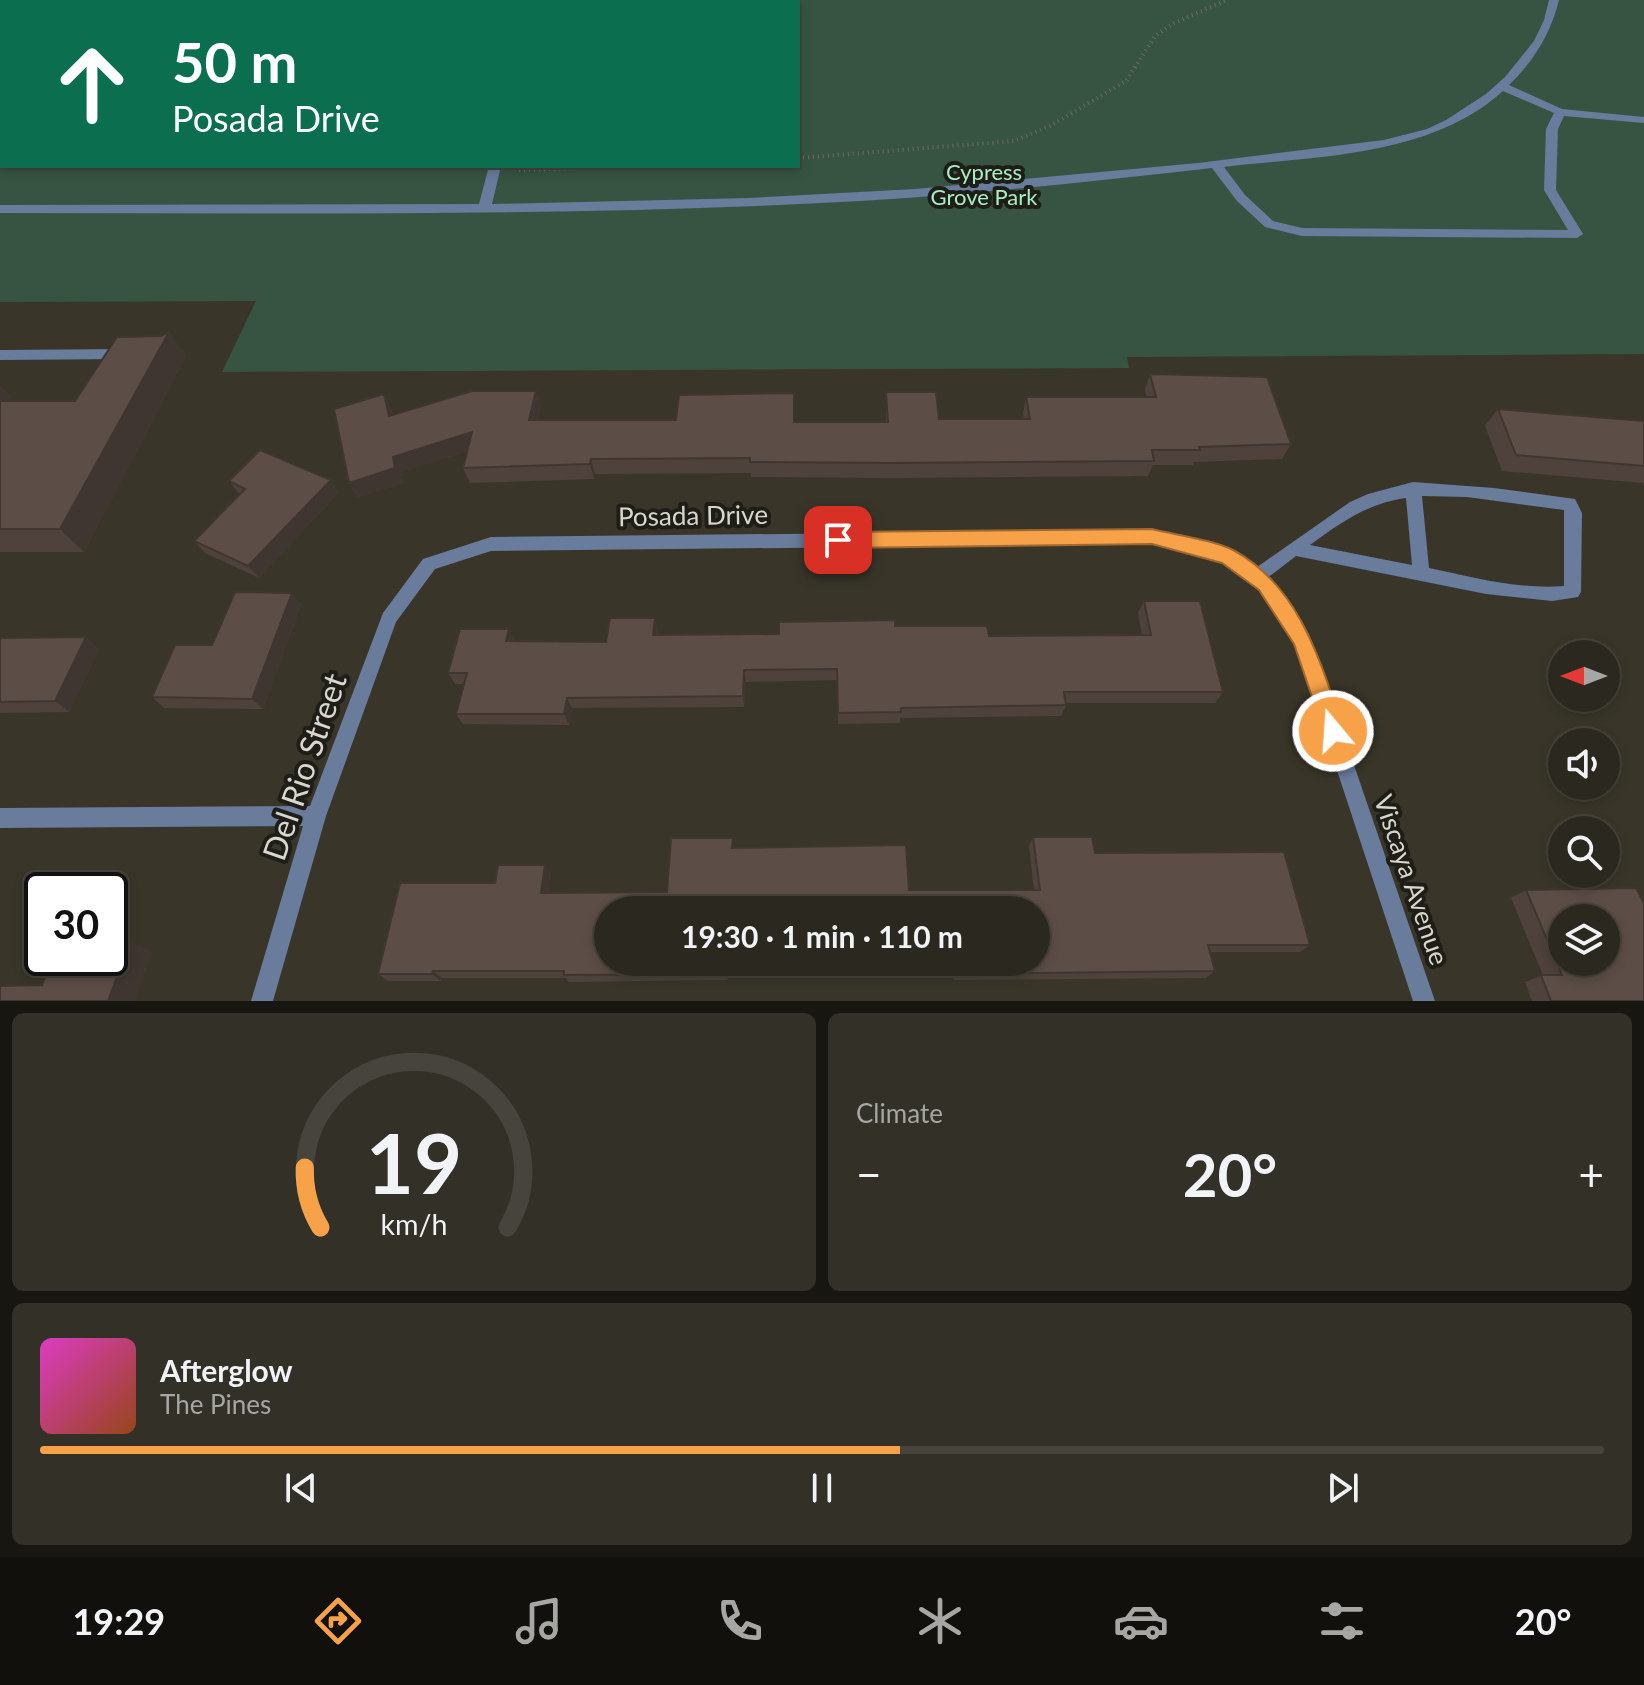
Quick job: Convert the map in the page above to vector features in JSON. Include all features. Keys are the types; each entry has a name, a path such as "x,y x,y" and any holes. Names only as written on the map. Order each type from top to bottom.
{"street":[{"path":"0,209 485,207 859,197 1216,165 1369,146 1429,132 1460,119 1485,102 1532,53 1553,11 1554,0"},
{"path":"1501,86 1560,112 1644,120"},
{"path":"1216,165 1241,198 1269,224 1302,232 1577,234 1550,190 1552,129 1560,112"},
{"path":"485,207 495,168"},
{"path":"0,355 149,354"},
{"path":"1256,577 1296,549 1366,500 1413,488 1569,504 1574,513 1572,592 1552,594 1486,587 1296,549"},
{"path":"1413,488 1421,574"},
{"name":"Posada Drive","path":"429,564 491,544 1152,537"},
{"name":"Viscaya Avenue","path":"1152,537 1228,556 1266,584 1303,640 1424,1001"},
{"name":"Del Rio Street","path":"262,1001 316,816 389,618 429,564"},
{"path":"0,818 316,816"}],"path":[{"path":"800,158 1014,141 1050,126 1126,81 1155,36 1172,24 1227,0"}],"green space":[{"name":"Cypress Grove Park","path":"800,0 1644,0 1644,354 1127,357 1129,368 222,372 256,301 0,302 0,168 800,168"}],"building":[{"path":"169,332 60,529 0,529 0,401 75,401 117,337 161,336"},
{"path":"1150,374 1267,377 1291,444 1152,450 1154,461 891,463 750,462 750,458 591,459 590,464 463,468 472,432 393,457 395,468 349,483 334,409 384,394 389,416 472,391 536,391 529,420 676,420 679,395 794,393 794,422 888,422 886,392 936,392 939,419 1030,419 1026,397 1156,397"},
{"path":"1498,409 1644,421 1644,466 1516,455"},
{"path":"260,450 331,480 248,566 194,541 245,489 229,481"},
{"path":"235,592 292,593 252,699 152,697 175,645 212,645"},
{"path":"1144,601 1200,601 1223,692 1064,692 1066,705 901,708 901,712 838,713 837,669 744,670 743,696 567,698 564,714 456,714 467,673 448,673 460,629 509,629 506,641 606,642 610,618 655,618 653,635 779,634 779,622 895,620 895,626 987,626 989,636 1151,635"},
{"path":"86,637 55,701 0,702 0,638"},
{"path":"1033,837 1092,837 1095,853 1284,852 1310,945 1208,945 1215,971 1050,973 1050,896 594,896 594,975 564,975 564,971 378,974 400,883 495,883 498,865 545,865 541,893 667,892 671,838 733,838 732,848 906,845 909,890 1040,890"},
{"path":"1636,888 1644,903 1644,1001 1551,1001 1541,975 1620,976 1620,904 1548,904 1548,942 1526,890"},
{"path":"46,976 117,976 108,1001 0,1001 0,986 42,985"}],"route":[{"path":"838,540 1152,537 1228,556 1266,584 1303,640 1333,731"}]}
